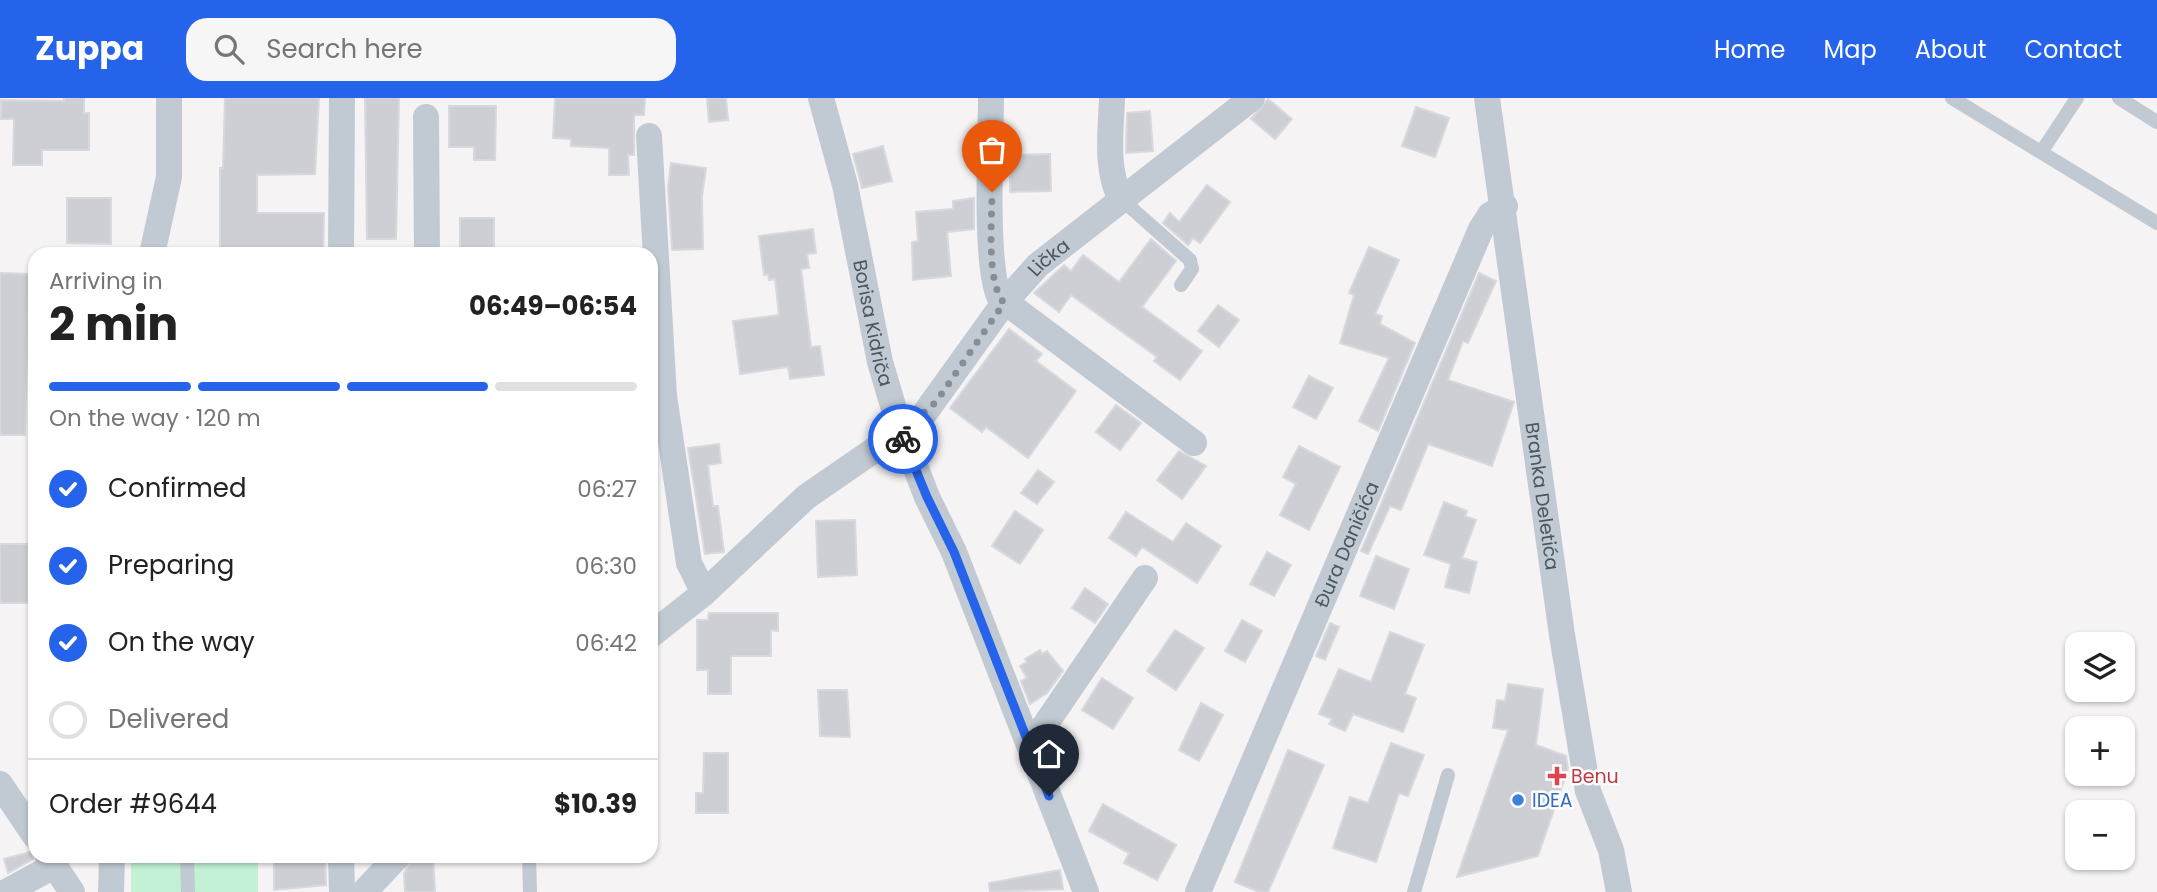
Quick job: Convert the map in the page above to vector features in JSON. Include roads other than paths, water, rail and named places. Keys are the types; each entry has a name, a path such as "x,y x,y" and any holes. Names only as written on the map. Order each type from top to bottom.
{"street":[{"path":"154,247 169,177 169,98"},
{"name":"Borisa Kidriča","path":"821,98 845,185 880,362 901,432 927,497 954,552 1086,892"},
{"path":"991,98 994,275 998,294 1004,303 1194,443"},
{"path":"1112,98 1111,158 1115,185 1121,199"},
{"name":"Branka Deletića","path":"1487,98 1564,648 1588,791 1611,850 1619,892"},
{"path":"341,247 342,99"},
{"name":"Lička","path":"658,629 704,593 812,492 901,432 936,402 1004,303 1038,265 1248,99"},
{"path":"426,117 427,247"},
{"path":"649,136 655,247"},
{"name":"Đura Daničića","path":"1198,892 1481,229 1490,215 1504,206"},
{"path":"658,292 664,396 689,563 694,579 704,593"},
{"path":"1030,747 1145,578"},
{"path":"0,784 28,826"},
{"path":"6,892 48,863"},
{"path":"52,863 72,892"},
{"path":"111,892 112,863"},
{"path":"341,863 342,892"},
{"path":"364,892 391,863"}],"lane":[{"path":"1952,98 2157,223"},
{"path":"2042,151 2077,98"},
{"path":"2119,98 2157,121"},
{"path":"1121,199 1190,260 1192,269 1181,285"},
{"path":"1414,892 1448,775"},
{"path":"187,863 188,892"},
{"path":"528,863 530,892"}],"place":[{"name":"Benu","path":"1557,776"},
{"name":"IDEA","path":"1518,800"}]}
